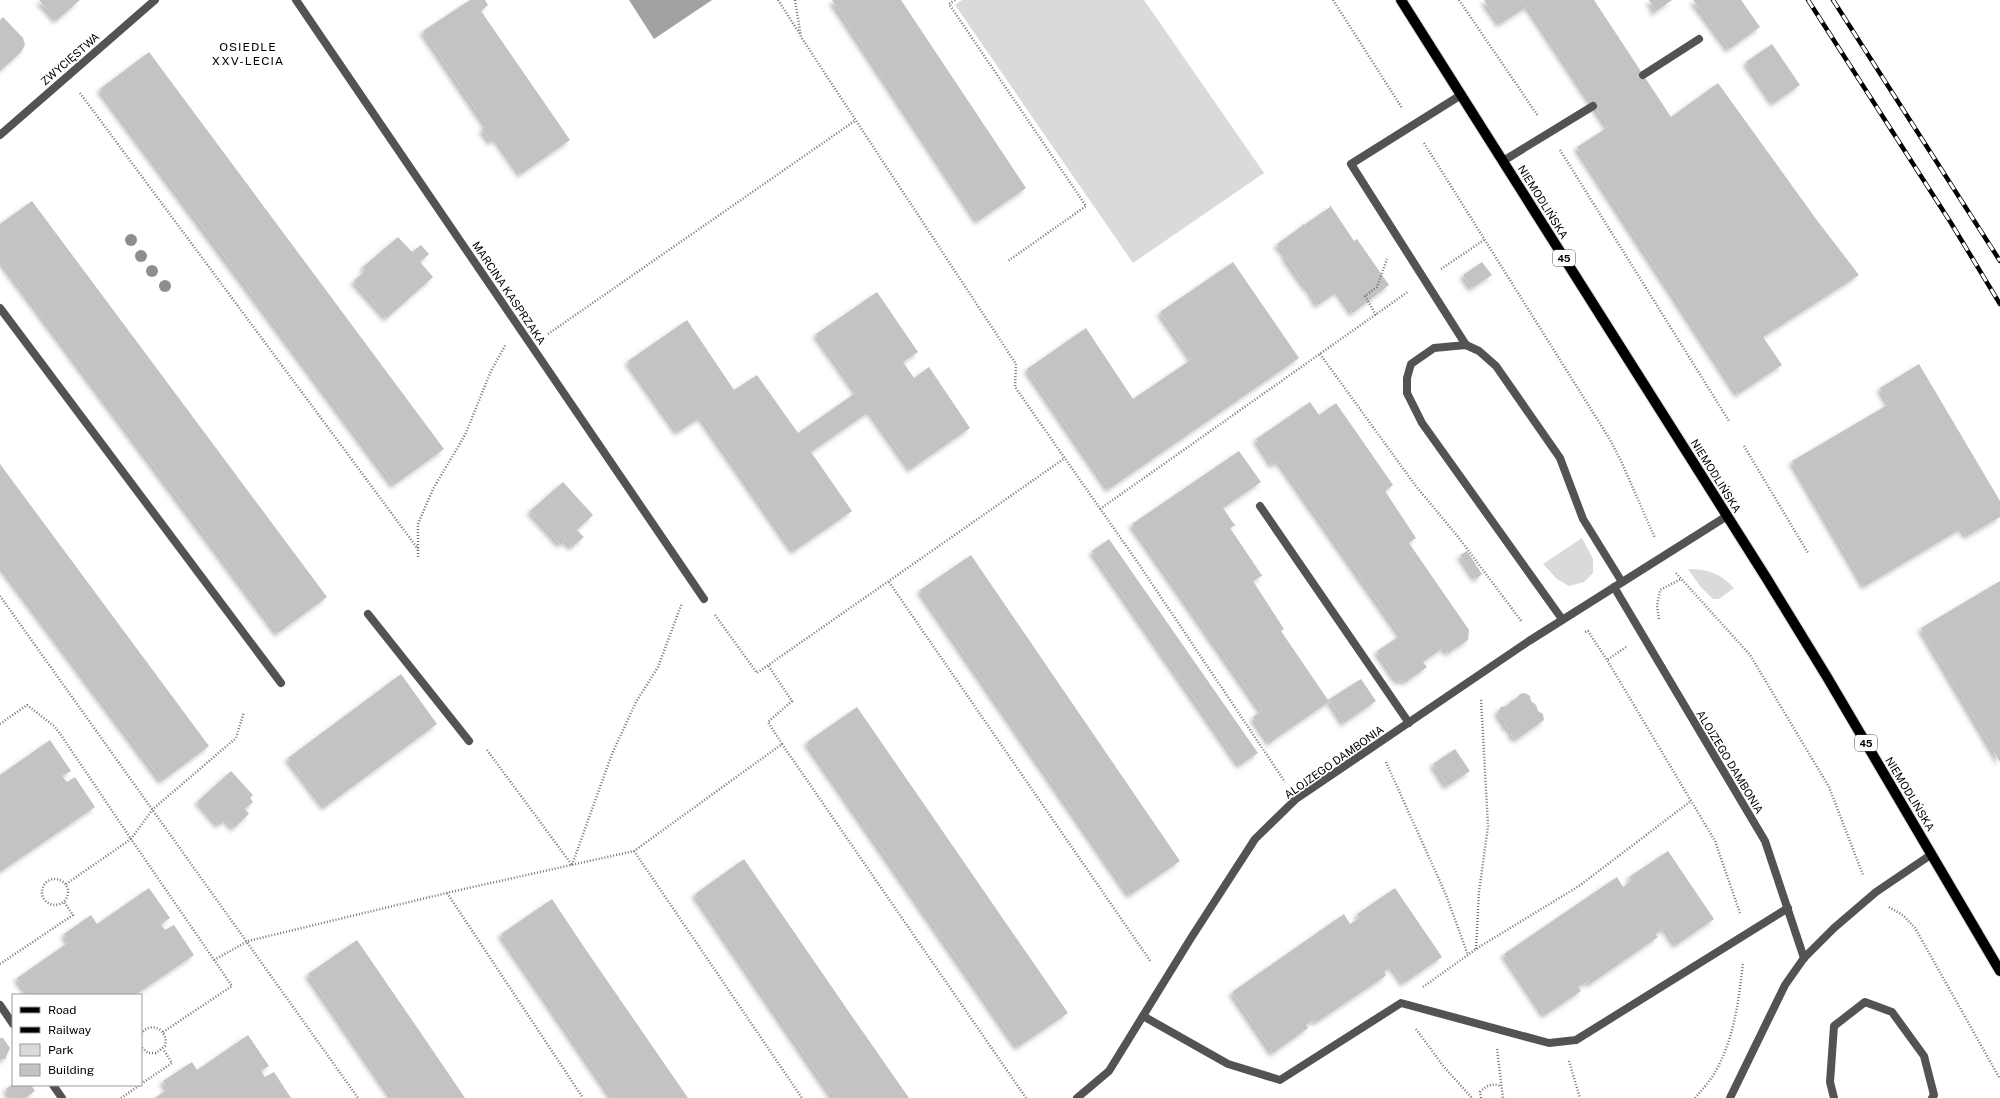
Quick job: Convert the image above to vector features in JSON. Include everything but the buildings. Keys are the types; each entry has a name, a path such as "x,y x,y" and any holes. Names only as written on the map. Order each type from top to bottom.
{"main road":[{"name":"NIEMODLIŃSKA","path":"1401,0 1827,677 2000,971"}],"street":[{"name":"ZWYCIĘSTWA","path":"0,136 155,0"},
{"name":"MARCINA KASPRZAKA","path":"296,0 704,599"},
{"path":"1643,75 1700,39"},
{"path":"1461,94 1351,164 1433,291 1466,346"},
{"path":"1503,161 1593,106"},
{"path":"0,308 281,683"},
{"path":"1562,619 1422,423 1407,393 1406,378 1411,364 1434,348 1466,346 1479,351 1496,366 1560,458 1583,519 1622,582"},
{"path":"1260,506 1409,722"},
{"name":"ALOJZEGO DAMBONIA","path":"1077,1098 1110,1071 1164,982 1255,839 1296,799 1562,619 1727,516"},
{"name":"ALOJZEGO DAMBONIA","path":"1614,587 1765,842 1804,958"},
{"path":"368,614 469,741"},
{"path":"1730,1098 1785,985 1804,958 1876,892 1932,854"},
{"path":"1143,1016 1228,1064 1280,1080 1399,1004 1549,1043 1576,1040 1788,908"},
{"path":"1834,1098 1830,1082 1834,1026 1865,1002 1892,1012 1924,1056 1934,1095 1932,1098"},
{"path":"0,1005 12,1023"},
{"path":"54,1086 62,1098"}],"path":[{"path":"778,0 1016,364 1015,387 1066,458 1296,799"},
{"path":"795,0 801,37"},
{"path":"955,0 949,4 1086,206 1008,261"},
{"path":"1333,0 1413,125 1616,451 1653,535"},
{"path":"1459,0 1549,133 1729,421"},
{"path":"67,77 418,549"},
{"path":"532,346 856,120"},
{"path":"1100,509 1484,240"},
{"path":"1376,315 1365,296 1377,287 1382,274"},
{"path":"418,556 418,524 430,496 465,435 491,372 517,324"},
{"path":"1320,354 1415,484 1459,538 1534,638"},
{"path":"1744,446 1808,553"},
{"path":"704,599 757,673 1066,458"},
{"path":"1676,573 1750,655 1829,787 1835,799 1857,863 1867,881"},
{"path":"572,865 612,754 636,702 658,666 685,592 688,576"},
{"path":"1681,579 1660,590 1658,606 1660,625 1607,660 1715,841 1730,882 1745,935 1737,1008 1727,1048 1714,1075 1695,1098"},
{"path":"889,582 1164,982"},
{"path":"0,596 248,941 358,1098"},
{"path":"768,666 792,701 768,722 1026,1098"},
{"path":"1476,949 1479,892 1488,826 1482,706 1477,676"},
{"path":"0,724 27,705 54,726 232,986 163,1032"},
{"path":"66,884 131,839 153,809 236,738 244,712"},
{"path":"469,741 477,737 572,865"},
{"path":"1380,742 1389,770 1446,895 1468,955"},
{"path":"214,960 248,941 447,893 634,851 782,744"},
{"path":"1472,1098 1444,1067 1399,1004 1476,949 1579,886 1691,801"},
{"path":"634,851 802,1098"},
{"path":"51,879 59,879 66,884 68,896 64,902 57,905 48,904 42,897 42,889 46,881 51,879"},
{"path":"447,893 583,1098"},
{"path":"0,964 74,915 64,902"},
{"path":"1885,904 1891,910 1904,916 1915,928 2000,1079"},
{"path":"142,1033 145,1029 152,1027 163,1032 166,1038 163,1049 172,1063 142,1084"},
{"path":"1495,1029 1503,1098"},
{"path":"1563,1041 1580,1098"},
{"path":"142,1048 144,1051 152,1054 163,1049"},
{"path":"1480,1098 1480,1092 1486,1086 1494,1084 1501,1086"},
{"path":"121,1098 139,1086"}],"green space":[{"path":"962,0 1144,0 1264,173 1133,263 955,5"},
{"path":"1582,538 1593,559 1593,573 1584,582 1569,586 1557,579 1543,564"},
{"path":"1688,569 1714,573 1734,588 1719,599 1713,599 1700,586"}],"shaded area":[{"path":"629,0 712,0 654,39"}],"railway":[{"path":"1808,0 1951,223 2000,304"},
{"path":"1833,0 2000,261"}],"district":[{"name":"OSIEDLE XXV-LECIA","path":"248,54"}]}
